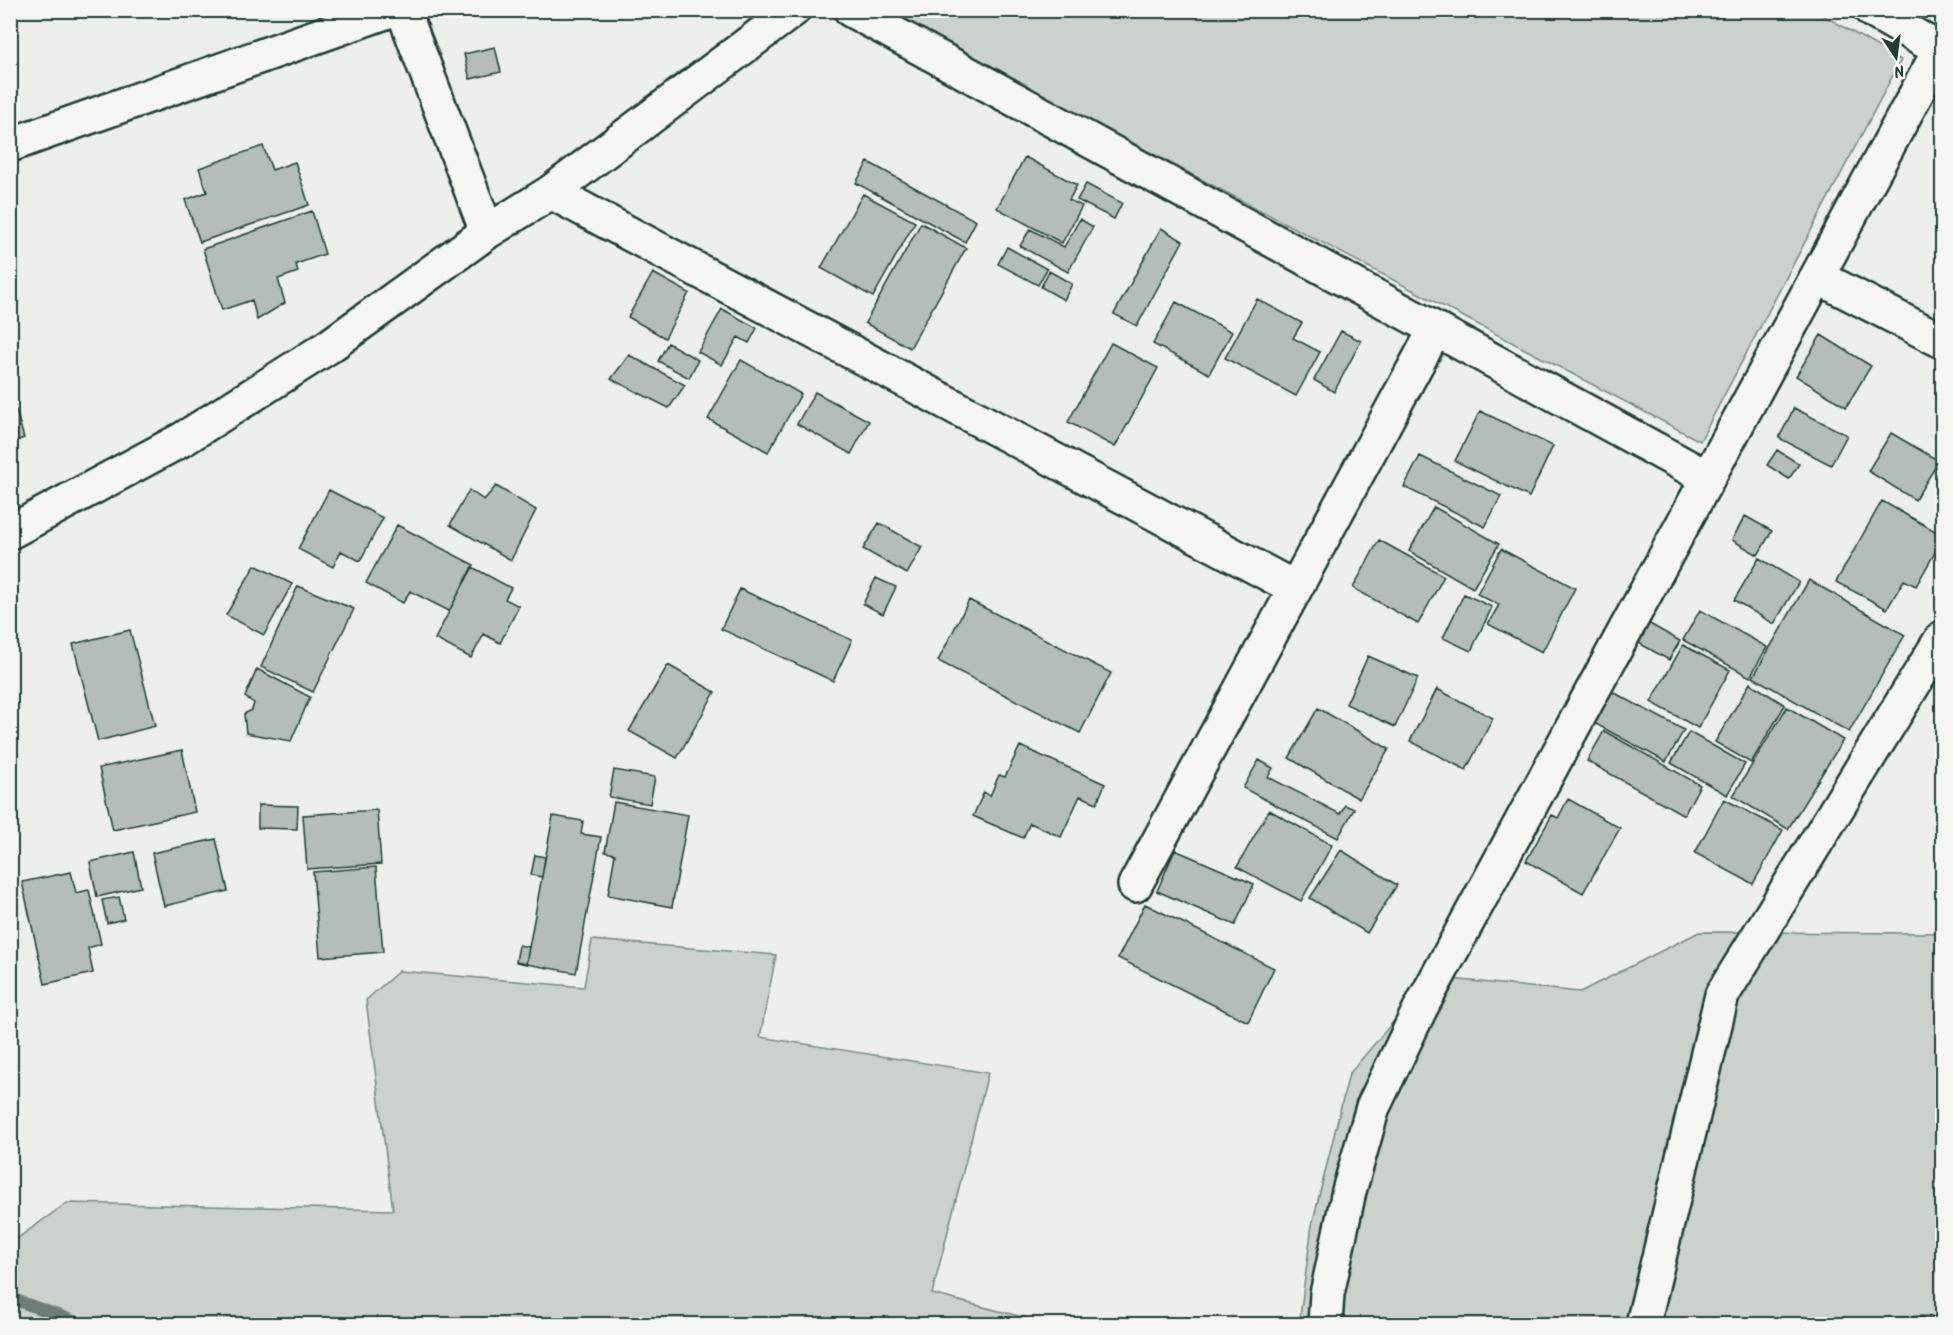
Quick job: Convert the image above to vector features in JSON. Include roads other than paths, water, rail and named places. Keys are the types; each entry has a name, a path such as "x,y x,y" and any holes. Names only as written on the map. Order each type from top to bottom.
{"street":[{"path":"10,145 391,10"},
{"path":"403,10 487,232"},
{"path":"10,532 183,439 328,347 487,232 551,192 794,10"},
{"path":"851,10 1708,478"},
{"path":"1325,1324 1327,1294 1349,1191 1373,1107 1420,1009 1941,48 1871,10"},
{"path":"551,192 1296,588"},
{"path":"1818,277 1942,341"},
{"path":"1135,885 1436,330"},
{"path":"1643,1324 1722,995 1942,638"}],"waterway":[{"path":"10,1298 82,1324"},
{"path":"1887,1324 1942,1322"}]}
